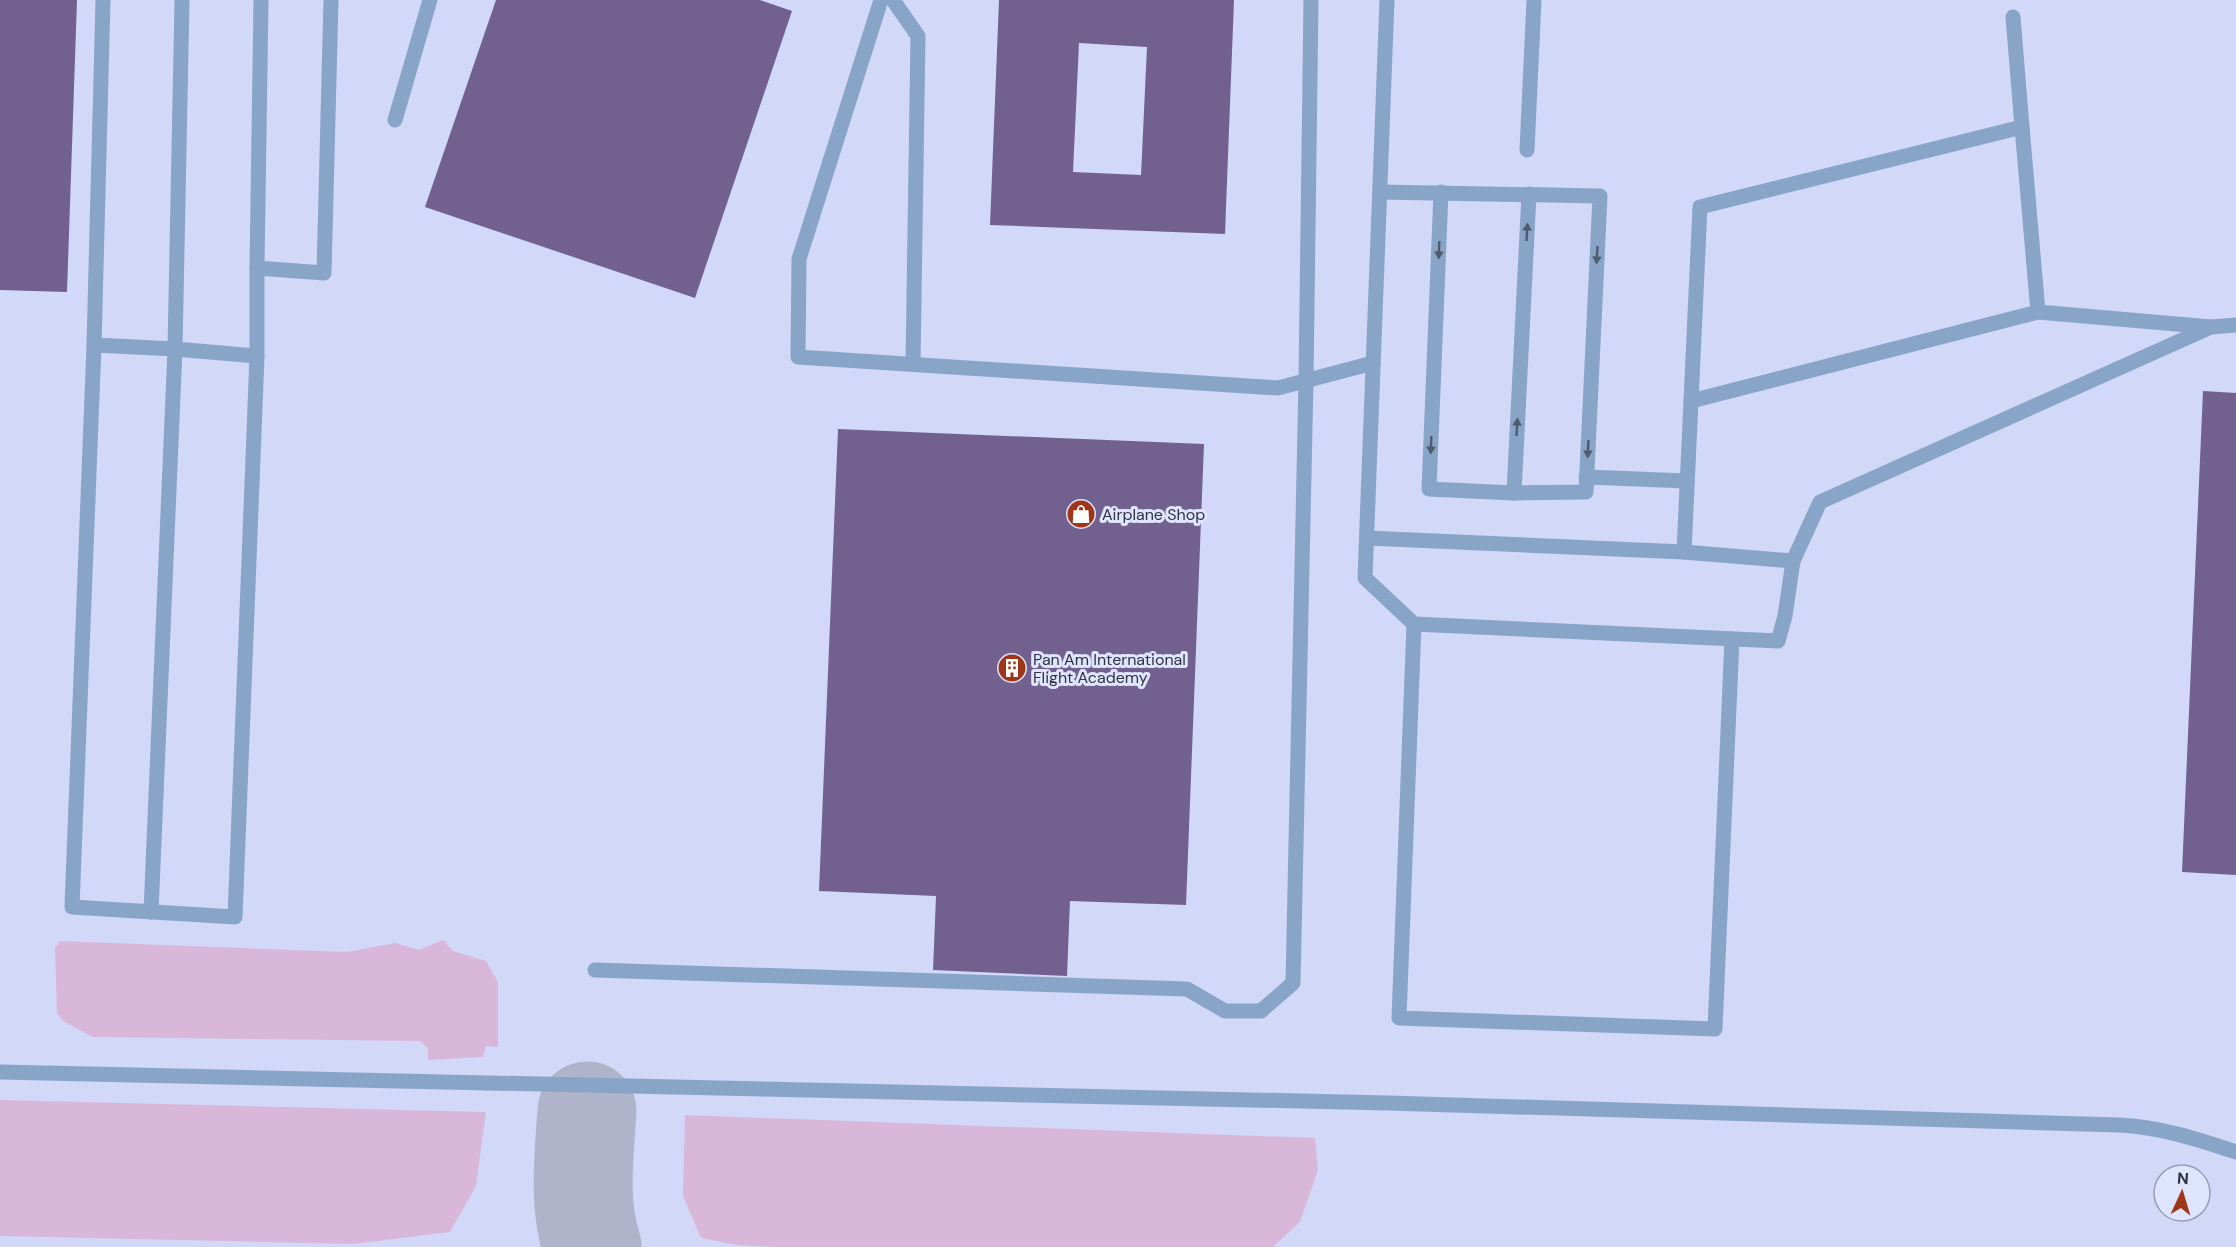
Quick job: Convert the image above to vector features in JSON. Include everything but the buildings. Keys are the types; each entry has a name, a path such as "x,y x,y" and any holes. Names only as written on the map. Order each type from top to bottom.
{"lane":[{"path":"103,0 94,345 72,907 235,917 257,356 261,0"},
{"path":"151,912 175,349 182,0"},
{"path":"257,268 324,273 331,0"},
{"path":"395,120 430,0"},
{"path":"881,0 799,259 798,357 1278,388 1373,363"},
{"path":"893,0 918,36 913,364"},
{"path":"596,970 1187,989 1225,1011 1261,1011 1293,983 1306,381 1311,0"},
{"path":"1387,0 1365,578 1414,624 1778,641 1785,616 1793,561 1820,502 2211,327"},
{"path":"1527,150 1534,0"},
{"path":"2013,17 2038,312"},
{"path":"1684,552 1700,207 2022,127"},
{"path":"1380,192 1441,192 1600,196 1586,492 1514,493 1429,489 1441,192"},
{"path":"1514,493 1529,194"},
{"path":"1690,401 2038,312 2211,327 2236,325"},
{"path":"94,345 257,356"},
{"path":"1586,477 1687,481"},
{"path":"1366,538 1684,552 1793,561"},
{"path":"1414,624 1398,1018 1715,1029 1732,639"},
{"path":"0,1072 1388,1103 2145,1126 2236,1152"}],"shaded area":[{"path":"0,0 2236,0 2236,1247 0,1247"},
{"path":"443,940 453,951 486,961 498,982 498,1047 486,1046 483,1057 428,1060 428,1049 420,1041 93,1037 63,1021 57,1013 55,948 60,941 347,952 395,943 419,950"},
{"path":"0,1100 486,1112 476,1186 450,1232 354,1244 0,1236"},
{"path":"685,1115 1315,1138 1318,1170 1300,1222 1273,1247 775,1247 736,1245 701,1238 683,1196"}],"taxiway":[{"path":"587,1111 583,1196 592,1247"}],"place":[{"name":"Airplane Shop","path":"1081,514"},
{"name":"Pan Am International Flight Academy","path":"1012,668"}]}
